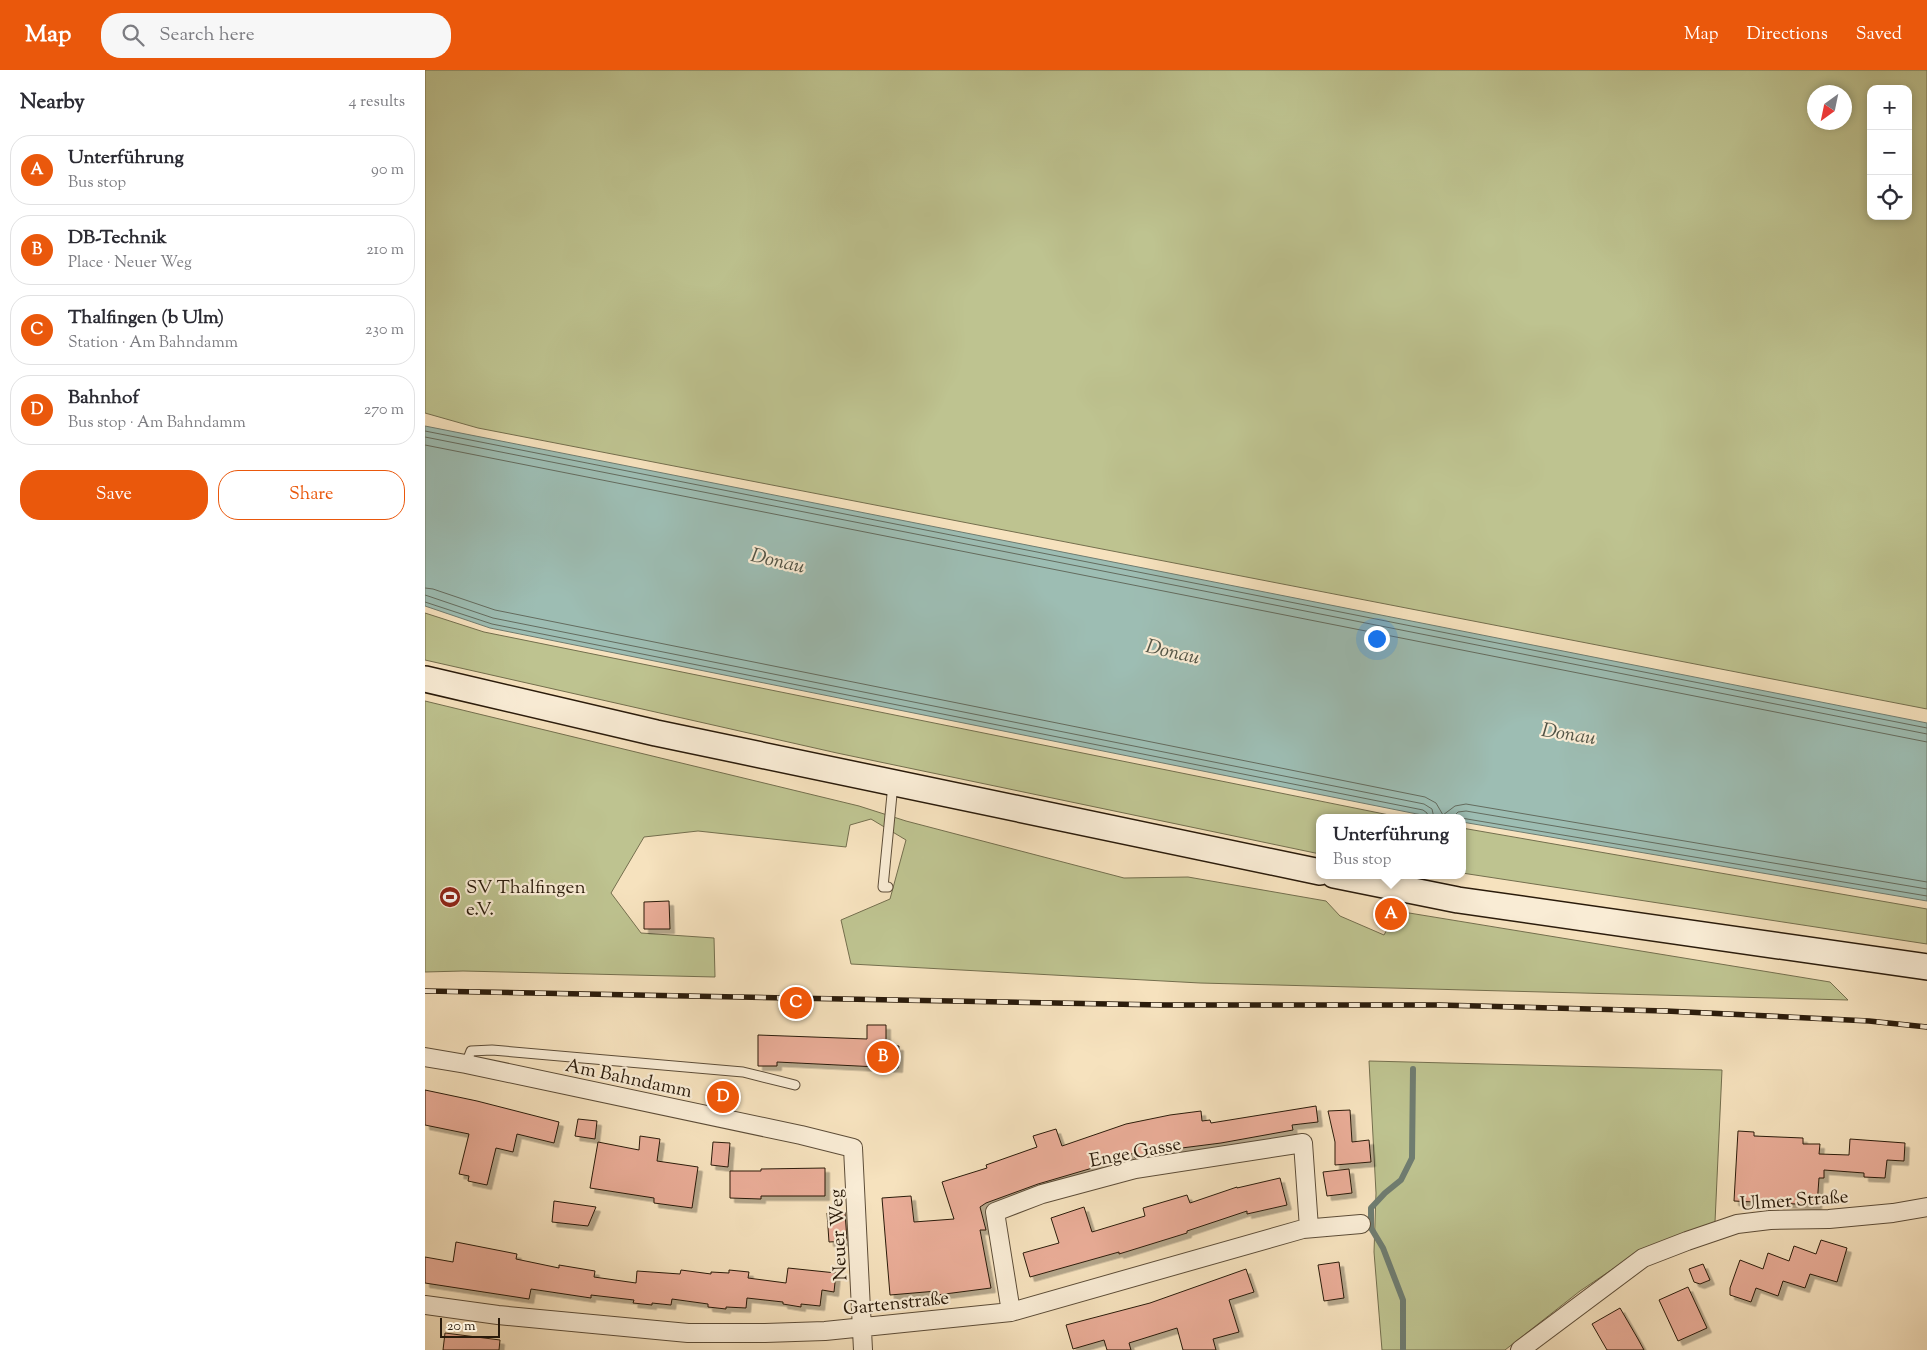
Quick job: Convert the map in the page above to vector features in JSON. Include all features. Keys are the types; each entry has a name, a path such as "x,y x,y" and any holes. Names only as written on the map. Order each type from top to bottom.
{"street":[{"path":"425,679 656,734 1316,871"},
{"path":"1354,879 1458,900 1927,967"},
{"name":"Am Bahndamm","path":"425,1057 801,1135 853,1148"},
{"name":"Enge Gasse","path":"1011,1312 995,1212 1047,1193 1135,1169 1303,1143 1309,1228"},
{"name":"Neuer Weg","path":"853,1148 863,1350"},
{"name":"Ulmer Straße","path":"1520,1350 1643,1258 1687,1241 1737,1224 1770,1220 1893,1213 1927,1207"},
{"name":"Gartenstraße","path":"425,1305 498,1316 688,1333 773,1333 863,1327 1011,1312 1250,1243 1309,1228 1361,1224"}],"lane":[{"path":"888,887 883,887 893,784"},
{"path":"466,1064 471,1051 492,1050 743,1072 795,1085"}],"green space":[{"path":"425,70 1927,70 1927,709 478,428 425,413"},
{"path":"425,613 484,632 1384,814 1316,814 1316,853 837,753 425,660"},
{"path":"425,701 859,806 906,821 1124,878 1188,877 1326,901 1340,916 1384,935 1397,911 1830,982 1848,1000 1200,983 851,964 841,920 890,899 906,840 871,819 850,825 846,847 698,831 644,837 611,893 641,933 714,938 715,977 463,971 425,972"},
{"path":"1466,829 1927,909 1927,944 1466,874"},
{"path":"1369,1061 1722,1070 1715,1222 1641,1250 1580,1291 1505,1350 1382,1350 1374,1252 1376,1193"}],"water":[{"name":"Donau","path":"425,426 1927,723 1927,901 1466,823 1466,814 1416,814 490,628 425,606"}],"building":[{"path":"669,901 670,929 644,929 644,902"},
{"path":"867,1025 886,1025 886,1046 899,1046 898,1068 777,1062 777,1066 758,1066 758,1035 867,1039"},
{"path":"425,1090 559,1122 554,1143 517,1134 513,1152 496,1148 487,1185 468,1181 469,1176 459,1174 469,1134 425,1125"},
{"path":"1316,1106 1318,1122 1292,1125 1293,1130 1221,1143 1158,1151 1159,1153 1135,1158 1134,1153 986,1203 980,1207 986,1230 980,1230 991,1288 937,1295 937,1291 890,1295 882,1198 911,1196 914,1222 954,1219 942,1182 987,1168 986,1165 1037,1147 1033,1136 1056,1129 1062,1146 1126,1124 1170,1115 1201,1111 1202,1121 1210,1120 1211,1123"},
{"path":"1350,1110 1352,1142 1369,1140 1371,1162 1335,1165 1335,1142 1328,1111"},
{"path":"578,1119 597,1121 595,1139 575,1136"},
{"path":"1738,1131 1754,1132 1754,1136 1803,1138 1803,1144 1820,1144 1819,1154 1849,1155 1850,1139 1905,1143 1904,1161 1887,1160 1885,1178 1864,1177 1864,1173 1824,1170 1824,1178 1819,1178 1817,1205 1734,1201"},
{"path":"640,1136 660,1139 657,1161 698,1167 692,1208 654,1203 654,1198 590,1188 598,1142 639,1150"},
{"path":"713,1142 730,1143 728,1167 711,1165"},
{"path":"825,1168 825,1196 761,1196 761,1199 730,1198 730,1171"},
{"path":"1349,1169 1352,1193 1327,1196 1323,1172"},
{"path":"1280,1178 1287,1205 1247,1214 1247,1211 1187,1231 1187,1233 1119,1254 1119,1252 1030,1277 1023,1253 1059,1243 1051,1218 1084,1207 1092,1232 1145,1216 1143,1208 1187,1195 1190,1203 1237,1187"},
{"path":"554,1201 596,1207 588,1226 552,1222"},
{"path":"845,1212 847,1241 829,1242 827,1213"},
{"path":"1821,1240 1847,1248 1837,1282 1810,1274 1805,1288 1783,1281 1778,1296 1756,1288 1751,1302 1730,1295 1730,1288 1740,1260 1763,1269 1768,1253 1789,1261 1794,1246 1816,1254"},
{"path":"456,1242 517,1254 516,1259 559,1268 559,1265 595,1271 594,1277 636,1283 637,1271 680,1274 681,1270 711,1274 711,1272 729,1273 729,1270 749,1272 748,1278 786,1283 788,1268 836,1273 834,1292 822,1290 820,1306 801,1304 801,1307 783,1304 783,1302 747,1298 746,1308 726,1307 726,1309 708,1307 708,1304 672,1299 671,1305 652,1303 652,1305 633,1303 634,1300 591,1295 591,1298 531,1289 529,1299 425,1283 425,1257 453,1262"},
{"path":"1339,1262 1344,1298 1324,1301 1318,1265"},
{"path":"1703,1264 1710,1280 1700,1284 1694,1282 1689,1269"},
{"path":"1246,1269 1254,1292 1229,1300 1239,1332 1213,1339 1216,1350 1183,1350 1177,1328 1129,1343 1131,1350 1107,1350 1104,1340 1073,1349 1066,1325 1150,1303"},
{"path":"1688,1287 1707,1328 1678,1341 1659,1300"},
{"path":"1620,1308 1644,1350 1607,1350 1592,1324"},
{"path":"445,1333 500,1340 499,1350 443,1350"}],"waterway":[{"path":"1403,1350 1403,1300 1383,1248 1371,1228 1371,1208 1401,1180 1412,1158 1413,1069"}],"railway":[{"path":"425,991 1162,1005 1439,1005 1666,1011 1869,1021 1927,1027"}],"place":[{"name":"SV Thalfingen e.V.","path":"450,897"},
{"name":"Unterführung","path":"1391,914"},
{"name":"Thalfingen (b Ulm)","path":"796,1003"},
{"name":"DB-Technik","path":"883,1057"},
{"name":"Bahnhof","path":"723,1097"}]}
